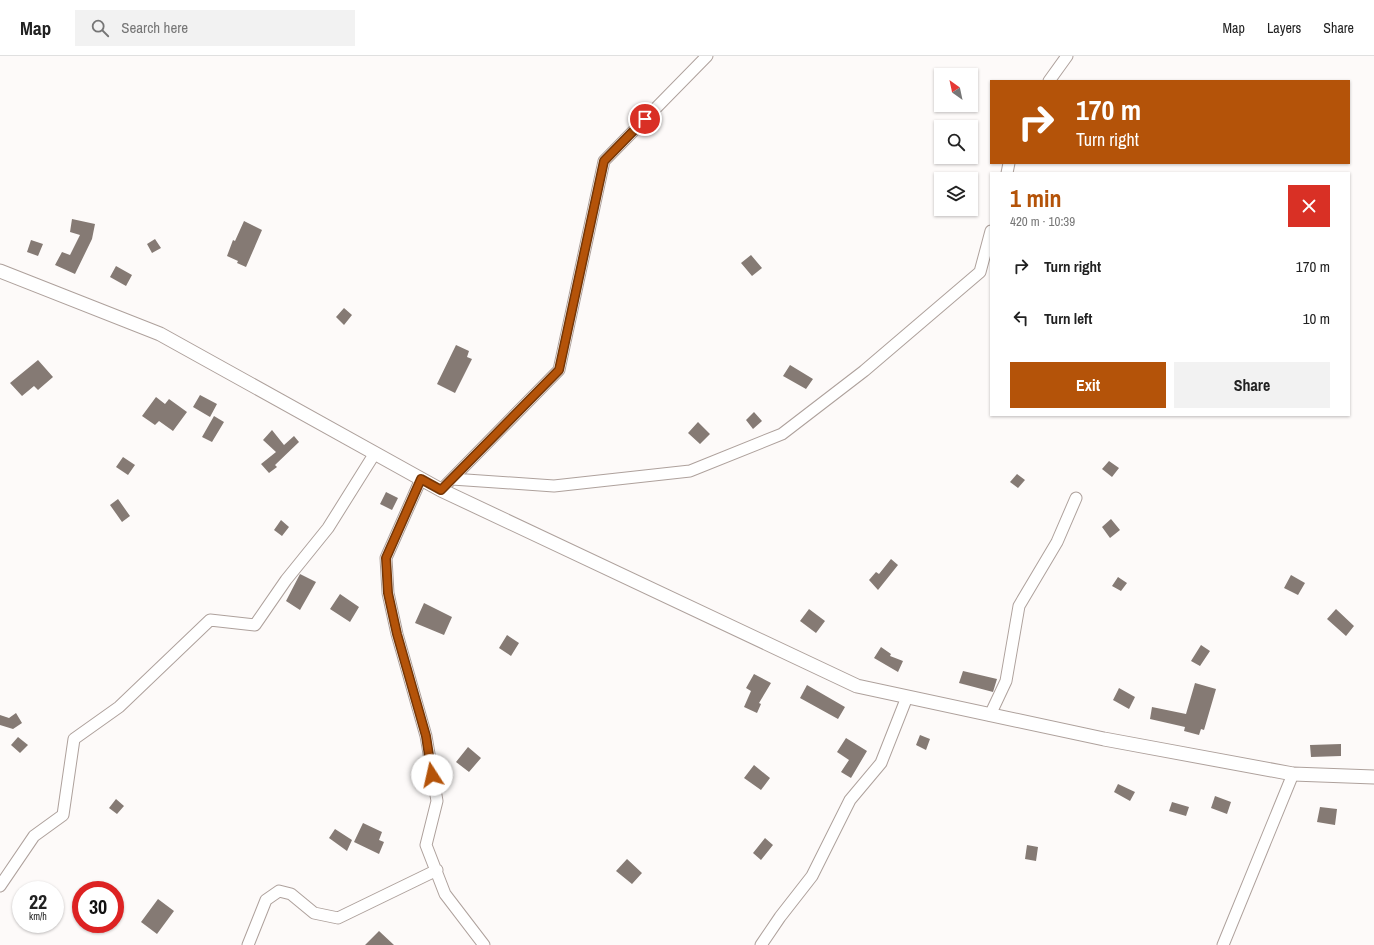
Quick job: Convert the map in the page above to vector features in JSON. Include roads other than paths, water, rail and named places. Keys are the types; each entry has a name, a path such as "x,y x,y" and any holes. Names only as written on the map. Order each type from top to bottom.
{"street":[{"path":"441,490 559,370 604,161 707,56"},
{"path":"1050,80 1067,56"},
{"path":"452,479 554,486 690,471 782,434 864,371 980,272 990,235"},
{"path":"0,271 160,334 441,490 857,686 1104,739 1293,774 1374,777"},
{"path":"0,886 34,836 63,815 74,739 119,707 210,620 255,625 286,580 328,528 375,453"},
{"path":"421,479 386,558 388,593 397,634 426,736 437,801 426,845 437,870 445,894 484,945"},
{"path":"990,715 1006,681 1019,606 1057,542 1076,498"},
{"path":"761,945 780,917 812,876 850,800 881,763 907,697"},
{"path":"1223,945 1293,774"},
{"path":"248,945 266,900 279,891 291,894 314,913 338,918 437,870"}]}
